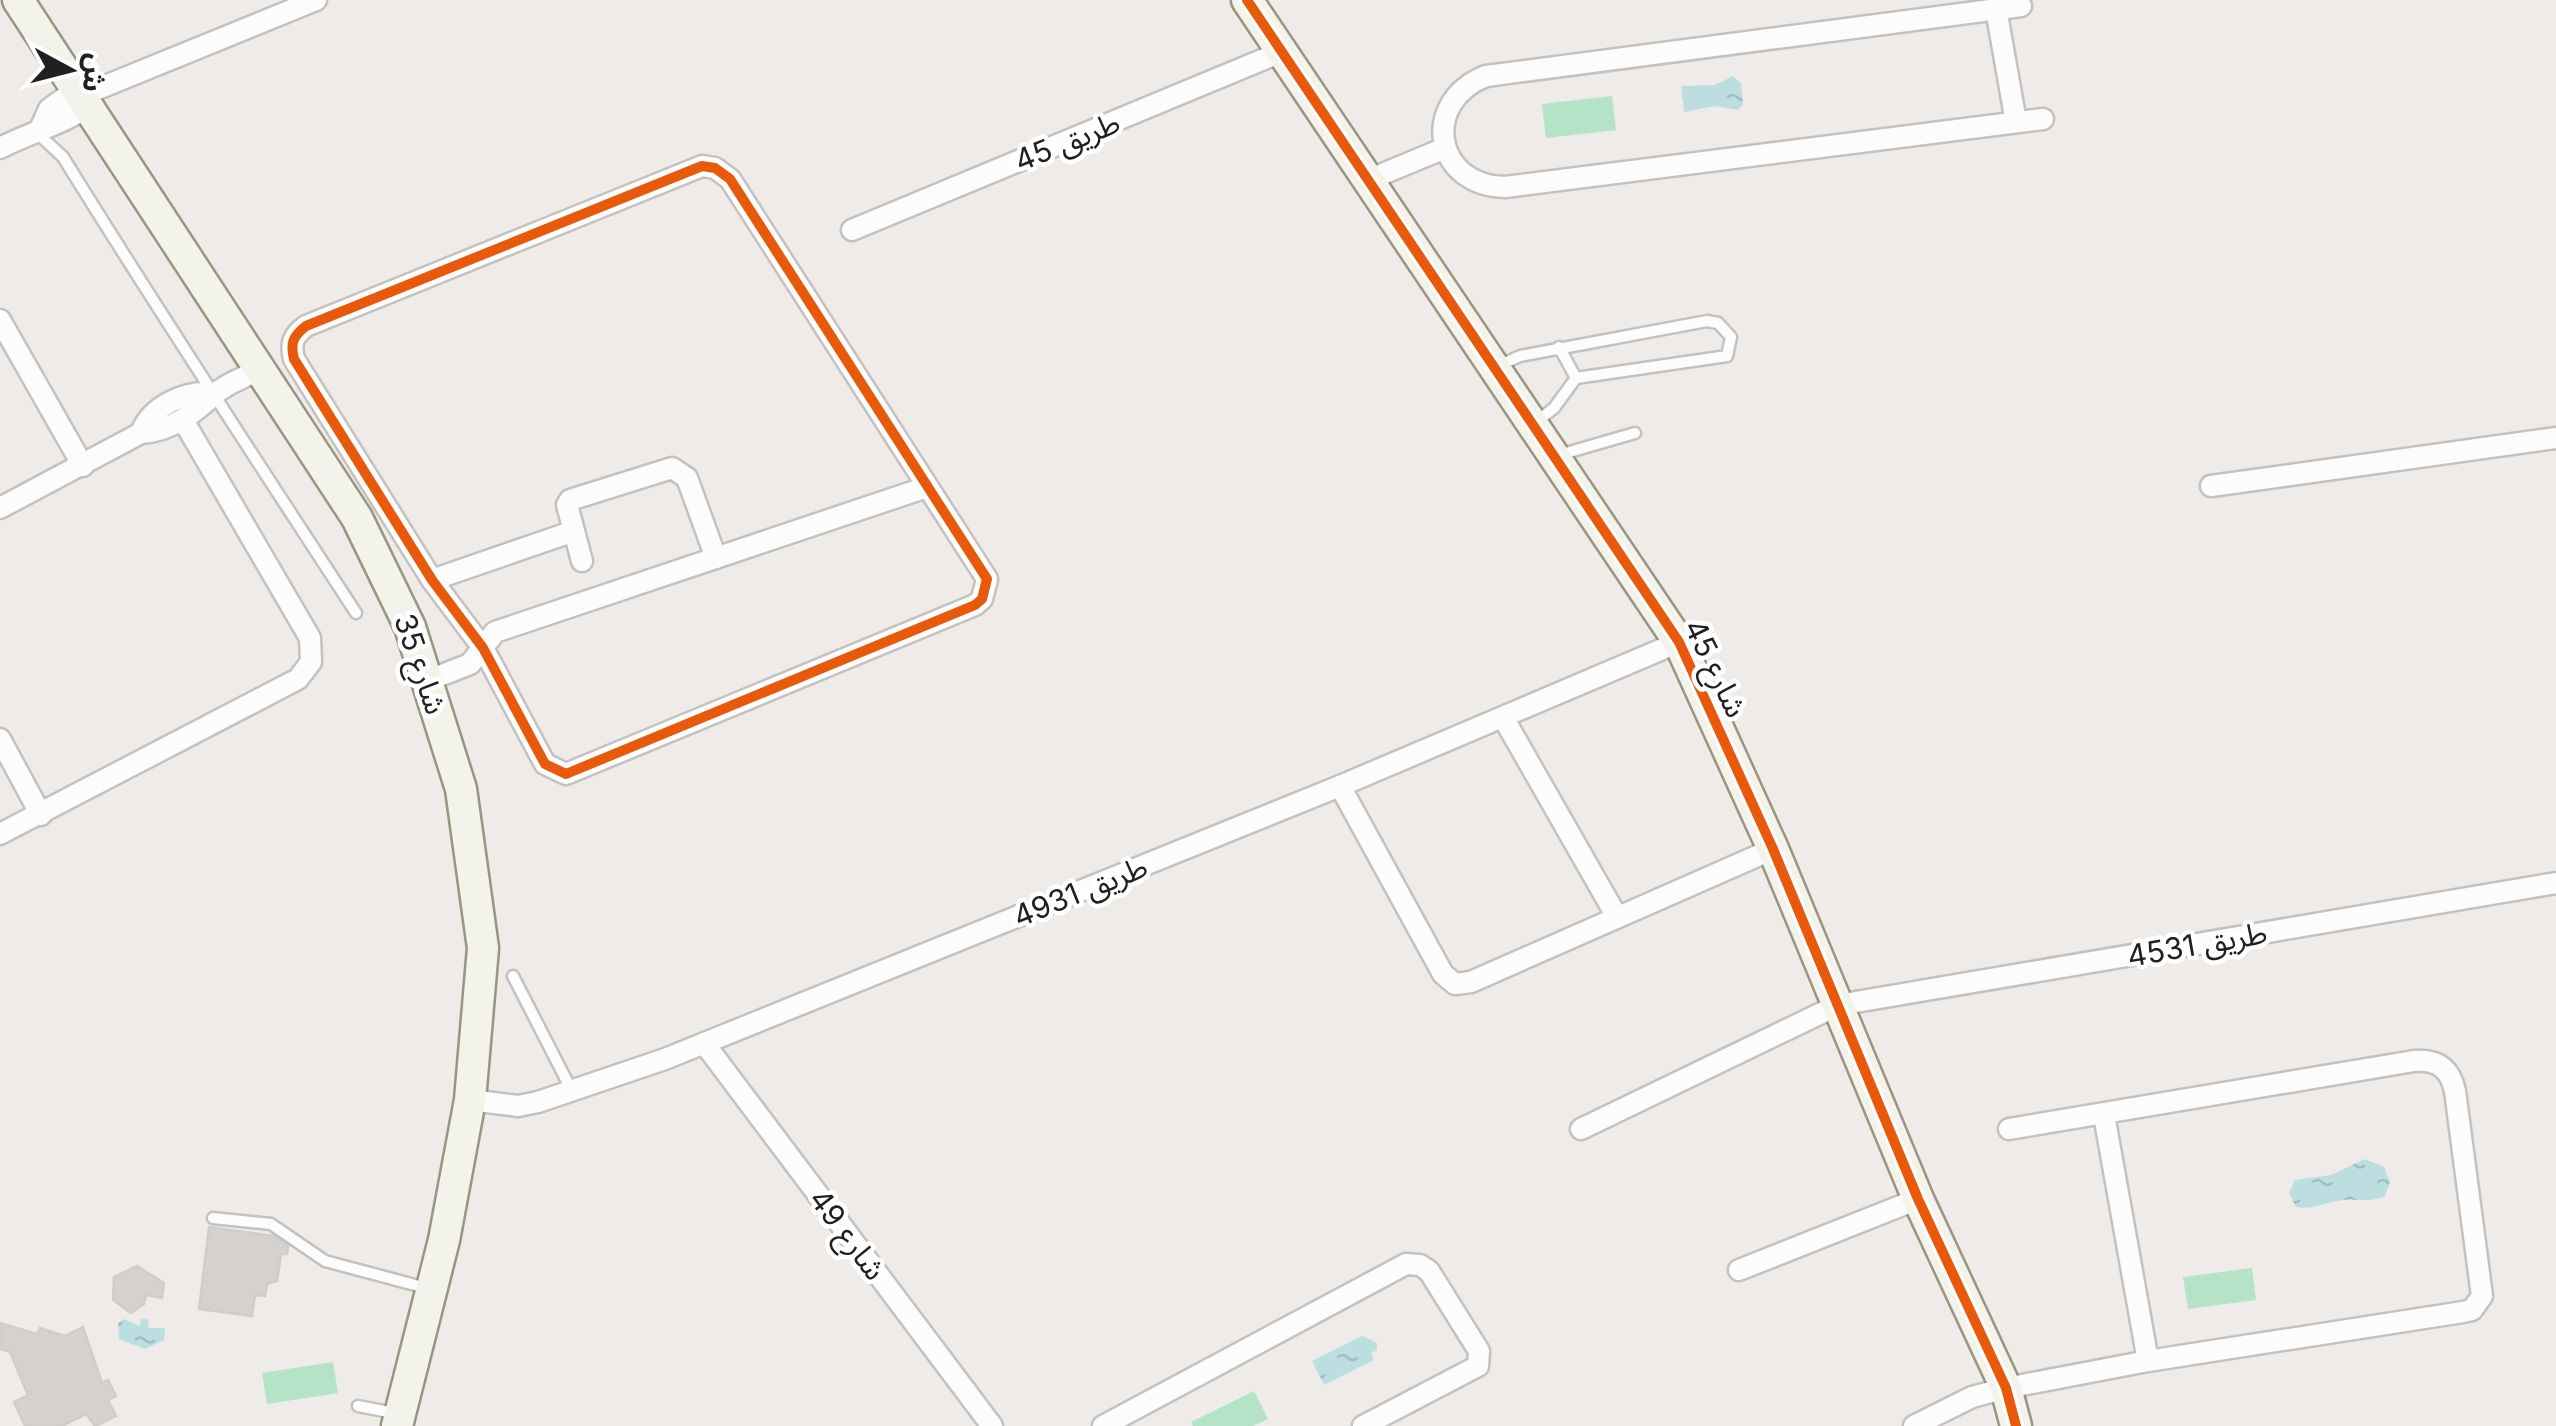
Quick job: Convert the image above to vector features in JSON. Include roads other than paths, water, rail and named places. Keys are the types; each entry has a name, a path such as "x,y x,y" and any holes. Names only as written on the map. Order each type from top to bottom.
{"street":[{"name":"شارع 35","path":"18,0 356,518 410,627 461,790 483,948 470,1100 399,1420"},
{"path":"0,148 37,129 59,126 84,96 316,0"},
{"name":"شارع 45","path":"1246,0 1679,642 1772,849 1918,1199 2006,1388 2016,1426"},
{"path":"2020,6 1486,76 1460,91 1450,104 1444,118 1446,148 1462,174 1476,182 1505,187 2042,119"},
{"path":"1996,9 2016,122"},
{"name":"طريق 45","path":"852,230 1282,52"},
{"path":"1368,180 1446,148"},
{"path":"702,166 715,168 730,179 927,487 987,579 982,599 975,605 566,774 545,764 483,648 432,580 294,359 291,346 295,334 306,326 508,241 702,166"},
{"path":"0,320 83,466"},
{"path":"0,508 141,433 183,420 207,405 215,394 258,370"},
{"path":"141,433 152,415 185,395 215,394"},
{"path":"0,834 298,678 312,662 310,638 183,420"},
{"path":"2212,486 2556,438"},
{"path":"582,560 567,505 570,500 672,468 688,478 716,558"},
{"path":"428,680 470,664 495,632 927,487"},
{"path":"432,580 574,531"},
{"name":"طريق 4931","path":"470,1100 518,1106 573,1092 704,1043 1340,786 1679,642"},
{"path":"1504,718 1616,917"},
{"path":"0,738 41,815"},
{"path":"1340,786 1443,974 1455,984 1471,982 1772,849"},
{"name":"طريق 4531","path":"1581,1129 1838,1005 2556,883"},
{"name":"شارع 49","path":"704,1043 992,1426"},
{"path":"1914,1426 1972,1398 2006,1388 2148,1360 2463,1312 2479,1305 2482,1296 2455,1091 2447,1069 2426,1060 2009,1129"},
{"path":"2104,1115 2148,1360"},
{"path":"1739,1270 1918,1199"},
{"path":"1103,1426 1406,1264 1420,1264 1429,1271 1479,1351 1478,1366 1363,1426"}],"lane":[{"path":"37,129 63,157 188,360 215,394 356,613"},
{"path":"1494,368 1520,356 1559,347 1707,321 1718,323 1730,337 1727,356 1576,378 1554,408 1531,426"},
{"path":"1559,347 1576,378"},
{"path":"1553,457 1635,433"},
{"path":"513,976 573,1092"},
{"path":"213,1218 271,1224 325,1261 431,1289"},
{"path":"358,1406 399,1420"}],"water":[{"path":"1733,76 1741,83 1743,104 1738,110 1715,106 1684,112 1681,86 1715,85"},
{"path":"2365,1159 2384,1167 2390,1182 2385,1196 2296,1207 2289,1193 2295,1180 2331,1175"},
{"path":"141,1318 149,1320 148,1328 165,1328 164,1340 145,1349 119,1339 118,1323 124,1319 140,1326"},
{"path":"1362,1336 1377,1343 1377,1350 1371,1353 1374,1360 1324,1385 1312,1361"}]}
